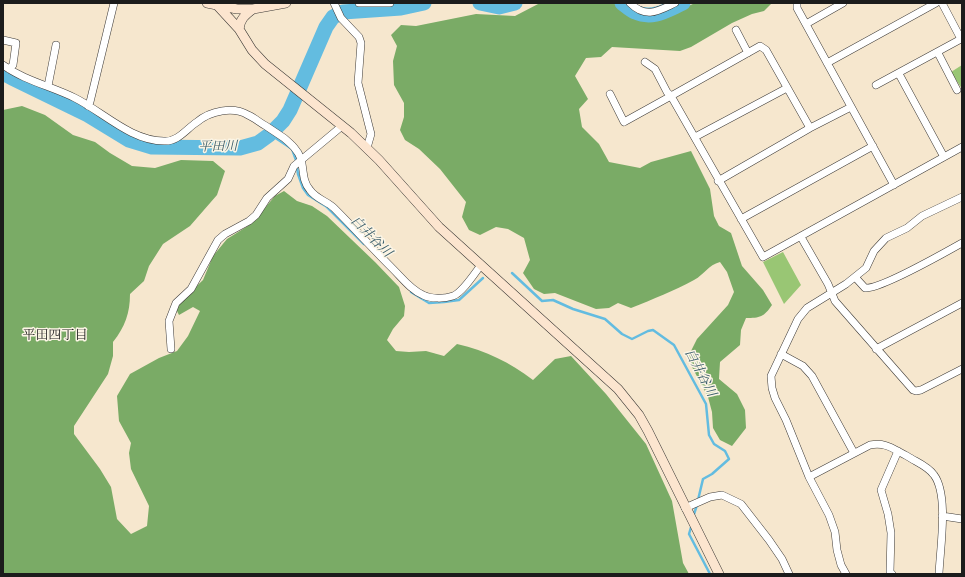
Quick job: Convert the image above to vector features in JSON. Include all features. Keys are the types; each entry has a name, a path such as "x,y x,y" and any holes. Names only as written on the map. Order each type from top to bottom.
{"street":[{"path":"88,106 114,3"},
{"path":"210,4 253,9 286,3"},
{"path":"334,3 341,18 359,37 361,43 358,83 371,134 367,148"},
{"path":"359,3 390,3"},
{"path":"630,3 635,8 644,12 654,12 675,3"},
{"path":"797,3 797,8 894,185"},
{"path":"806,24 843,3"},
{"path":"827,63 936,3"},
{"path":"876,85 938,53 961,39 942,3"},
{"path":"210,4 239,29 252,50 265,64 306,96 367,148 439,227 566,341 628,400 640,415 719,574"},
{"path":"239,29 240,23 244,17 253,9"},
{"path":"736,30 748,53"},
{"path":"3,40 16,43 13,65 6,68"},
{"path":"48,86 56,45"},
{"path":"610,94 624,122 760,46 766,50 810,128"},
{"path":"938,53 957,90"},
{"path":"644,62 655,69 763,257 962,147"},
{"path":"6,68 74,98 116,125 150,139 164,142 173,140 204,117 216,113 229,110 248,114 280,135 295,148 301,160 303,178 312,194 333,208 398,275 422,295 432,298 453,296 458,293 482,265"},
{"path":"899,74 944,157"},
{"path":"695,137 787,88"},
{"path":"718,180 810,128 851,108"},
{"path":"171,349 169,321 176,303 191,289 218,240 256,215 267,198 288,179 292,169 342,126"},
{"path":"741,219 873,146"},
{"path":"846,574 841,565 837,550 835,532 829,515 809,477 786,420 775,398 770,376 798,319 807,308 817,301 832,294 866,268 874,251 886,238 907,228 922,216 962,197"},
{"path":"801,236 828,284 835,302 909,387 916,391 962,369"},
{"path":"855,277 865,288 870,289 891,280 962,243"},
{"path":"876,349 962,303"},
{"path":"781,354 803,366 812,376 854,453"},
{"path":"809,477 870,445 880,443 898,451 927,468 934,475 941,488 943,501 939,574"},
{"path":"892,574 890,572 891,533 888,514 881,490 898,451"},
{"path":"685,508 710,497 722,495 741,504 769,540 782,559 789,574"},
{"path":"942,516 962,518"}],"green space":[{"path":"540,3 615,3 645,20 664,17 695,3 772,3 764,11 752,14 732,23 691,47 680,51 612,47 601,57 586,58 575,76 588,99 579,109 582,127 599,144 609,162 640,168 651,162 691,151 710,189 714,216 719,226 731,233 742,266 763,290 772,305 767,312 761,316 746,318 741,330 740,345 720,362 719,379 737,394 745,410 746,428 732,446 720,440 713,428 712,412 708,397 692,367 689,355 697,339 728,305 734,292 727,272 720,262 712,265 698,278 663,295 631,308 618,303 609,308 596,309 555,293 544,294 534,289 523,273 530,260 524,238 508,229 496,227 480,235 469,230 462,217 466,202 440,169 419,149 405,140 400,130 404,117 404,103 394,85 393,61 397,46 391,35 401,25 416,26 476,14 515,16"},
{"path":"962,65 962,89 951,72"},
{"path":"22,106 45,115 73,135 95,142 132,166 155,168 181,160 213,161 225,171 217,195 190,226 163,244 149,266 144,281 130,294 126,320 121,331 113,342 113,356 108,374 74,426 74,434 100,469 111,487 117,519 131,534 147,526 149,506 131,469 129,453 131,443 119,421 117,396 130,374 159,358 177,351 188,336 200,311 193,307 179,315 175,307 203,280 213,256 227,239 251,224 275,196 284,191 297,201 312,206 327,216 399,287 405,306 404,316 393,329 387,340 396,351 426,351 444,356 457,344 478,350 497,358 533,380 555,359 571,356 606,394 646,444 672,501 683,563 689,574 3,574 3,110"},
{"path":"783,252 801,285 784,304 763,262"}],"waterway":[{"name":"平田川","path":"3,73 88,115 129,140 152,147 240,148 258,143 269,135 283,121 290,110 326,27 333,17 343,12 401,8 424,3"},
{"name":"平田川","path":"480,3 499,7 515,3"},
{"name":"平田川","path":"622,3 633,11 648,15 654,15 666,11 683,3"},
{"name":"白井谷川","path":"269,135 292,149 296,160 298,174 303,188 308,195 327,207 364,244"},
{"name":"白井谷川","path":"512,273 542,301 553,300 573,309 605,319 622,334 632,339 653,330 674,345 706,404 709,435 714,444 725,451 729,459 712,474 703,479 698,500"},
{"name":"白井谷川","path":"411,292 429,303 459,300 483,278"},
{"name":"白井谷川","path":"693,517 697,505"},
{"name":"白井谷川","path":"692,524 689,534 710,574"}],"district":[{"name":"平田四丁目","path":"55,336"}]}
